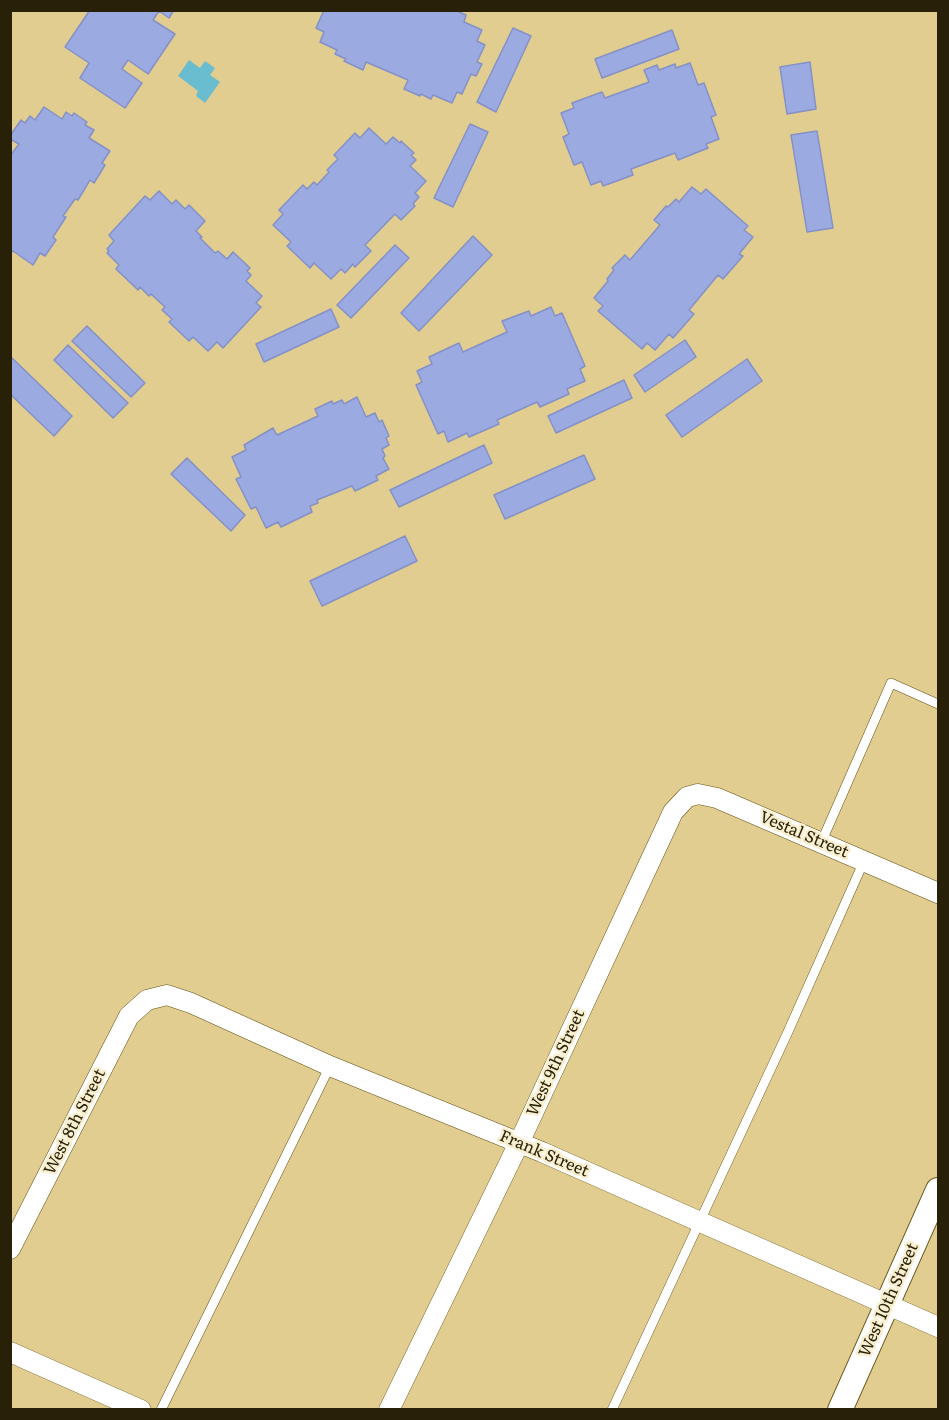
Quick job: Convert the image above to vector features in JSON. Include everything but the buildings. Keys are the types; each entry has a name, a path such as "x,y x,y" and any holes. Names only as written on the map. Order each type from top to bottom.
{"street":[{"name":"Vestal Street","path":"673,812 687,797 698,794 717,798 939,893"},
{"name":"West 9th Street","path":"389,1410 519,1143 673,812"},
{"name":"Frank Street","path":"147,1000 167,995 191,1003 330,1066 519,1143 939,1327"},
{"name":"West 8th Street","path":"10,1249 129,1016 147,1000"},
{"name":"West 10th Street","path":"840,1410 939,1190"},
{"path":"10,1352 141,1410"}],"lane":[{"path":"821,843 891,683 939,704"},
{"path":"612,1410 787,1034 864,861"},
{"path":"160,1410 330,1066"}],"water":[{"path":"189,60 200,68 205,61 215,68 210,75 220,82 205,103 196,96 198,91 178,76"}]}
